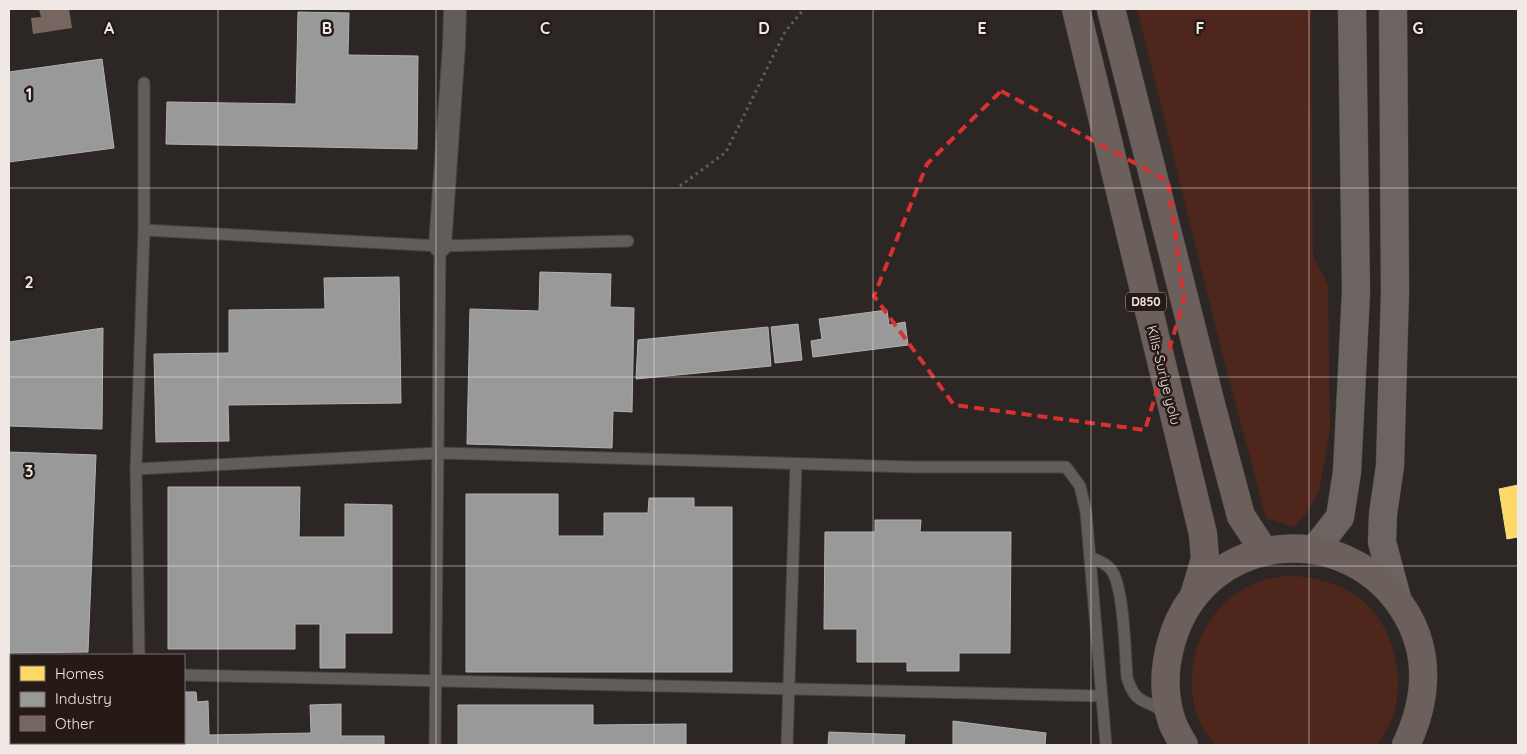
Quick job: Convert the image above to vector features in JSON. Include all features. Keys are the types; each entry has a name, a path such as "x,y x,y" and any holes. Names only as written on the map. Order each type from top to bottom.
{"highway":[{"name":"Kilis-Suriye yolu","path":"1076,9 1203,534 1205,559 1194,596"},
{"name":"D850","path":"1111,9 1241,516 1264,551"},
{"path":"1184,745 1172,721 1166,689 1167,656 1176,624 1194,596 1208,580 1225,568 1244,558 1264,551 1290,548 1315,549 1346,558 1374,575 1397,598 1416,632 1424,670 1421,709 1406,745"}],"main road":[{"path":"1315,549 1340,517 1347,472 1356,292 1352,9"},
{"path":"1393,9 1395,292 1390,466 1383,514 1382,542 1397,598"}],"street":[{"path":"440,246 455,9"}],"lane":[{"path":"139,654 136,469 144,230 144,83"},
{"path":"144,230 440,246 628,241"},
{"path":"435,745 440,246"},
{"path":"136,469 439,453 912,468 1066,467 1080,486 1086,512 1106,745"},
{"path":"787,745 796,464"},
{"path":"1090,557 1106,564 1113,572 1118,587 1127,677 1131,690 1140,700 1162,711 1172,721"},
{"path":"185,675 1101,696"}],"path":[{"path":"680,186 726,152 786,32 804,9"}],"highlighted area":[{"path":"1001,91 1168,181 1184,300 1145,430 954,405 874,296 927,164"}],"shaded area":[{"path":"1137,9 1311,9 1313,256 1328,284 1330,430 1319,491 1307,513 1294,527 1266,518 1222,352"},
{"path":"1287,575 1319,580 1341,587 1366,604 1380,621 1390,641 1396,662 1398,685 1395,707 1388,727 1376,745 1215,745 1201,726 1194,703 1193,662 1199,643 1208,625 1220,608 1235,595 1257,582"}],"building: Homes":[{"path":"1518,485 1518,537 1507,539 1499,489"}],"building: Industry":[{"path":"298,12 349,13 348,55 418,56 417,149 166,144 167,102 296,104"},
{"path":"102,59 114,148 9,162 9,72"},
{"path":"540,272 611,274 610,307 634,308 632,412 613,411 612,448 467,444 470,309 539,311"},
{"path":"399,277 401,403 228,405 229,441 156,442 154,354 229,353 229,310 325,309 324,278"},
{"path":"887,310 889,325 905,322 908,345 813,357 811,341 822,339 819,319"},
{"path":"798,324 802,360 775,363 771,327"},
{"path":"768,327 771,366 636,379 638,340"},
{"path":"103,328 102,429 9,426 9,342"},
{"path":"9,452 96,455 88,652 9,653"},
{"path":"168,487 300,487 299,537 345,537 345,504 392,505 392,633 345,633 345,668 320,668 320,624 295,624 295,649 168,649"},
{"path":"466,494 558,494 558,536 604,536 604,513 648,513 649,498 694,498 694,507 732,507 732,672 466,672"},
{"path":"875,520 921,520 920,532 1011,532 1010,653 959,653 959,671 907,671 907,662 857,662 857,629 824,629 825,532 875,532"},
{"path":"185,692 196,692 197,702 208,701 209,735 311,733 310,705 341,704 341,736 384,736 384,745 154,745 185,744"},
{"path":"458,705 593,705 593,725 686,724 686,745 458,745"},
{"path":"953,721 1046,733 1045,745 953,745"},
{"path":"829,732 905,735 904,745 828,745"}],"building: Other":[{"path":"39,9 69,9 72,28 33,34 31,18 41,17"}]}
